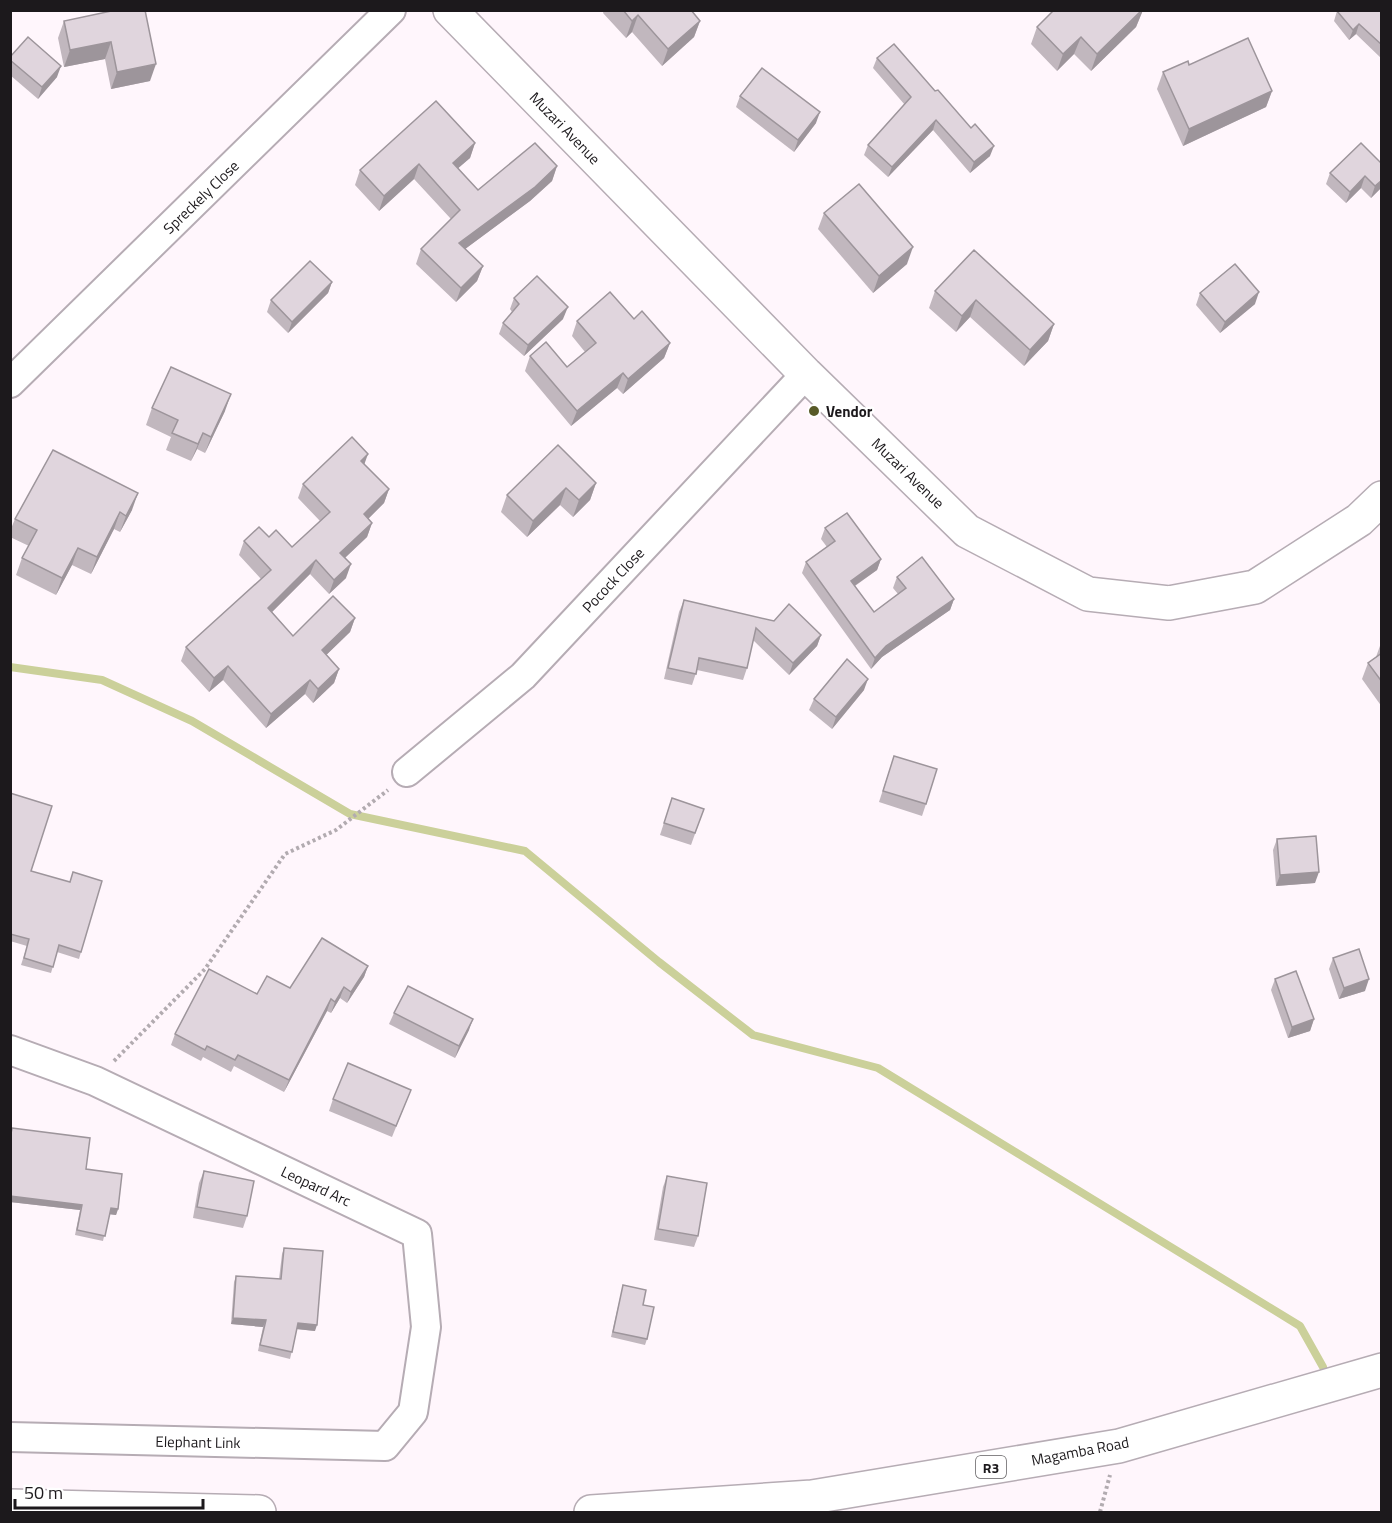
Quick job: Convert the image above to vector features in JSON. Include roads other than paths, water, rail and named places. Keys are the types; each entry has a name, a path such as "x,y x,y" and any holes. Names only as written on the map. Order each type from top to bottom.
{"main road":[{"name":"Muzari Avenue","path":"450,10 806,374 968,531 1088,594 1169,603 1255,587 1359,520 1382,498"},
{"name":"Magamba Road","path":"591,1512 812,1497 1119,1446 1382,1370"},
{"path":"10,1506 260,1512"}],"street":[{"name":"Spreckely Close","path":"10,383 391,10"},
{"name":"Pocock Close","path":"407,772 524,676 806,374"},
{"name":"Leopard Arc","path":"10,1050 95,1081 417,1234 426,1327 413,1412 385,1446"},
{"name":"Elephant Link","path":"10,1437 385,1446"}],"waterway":[{"path":"10,667 102,680 192,721 350,814 525,851 659,962 753,1035 878,1068 1300,1326 1323,1367"}],"place":[{"name":"Vendor","path":"814,411"}]}
